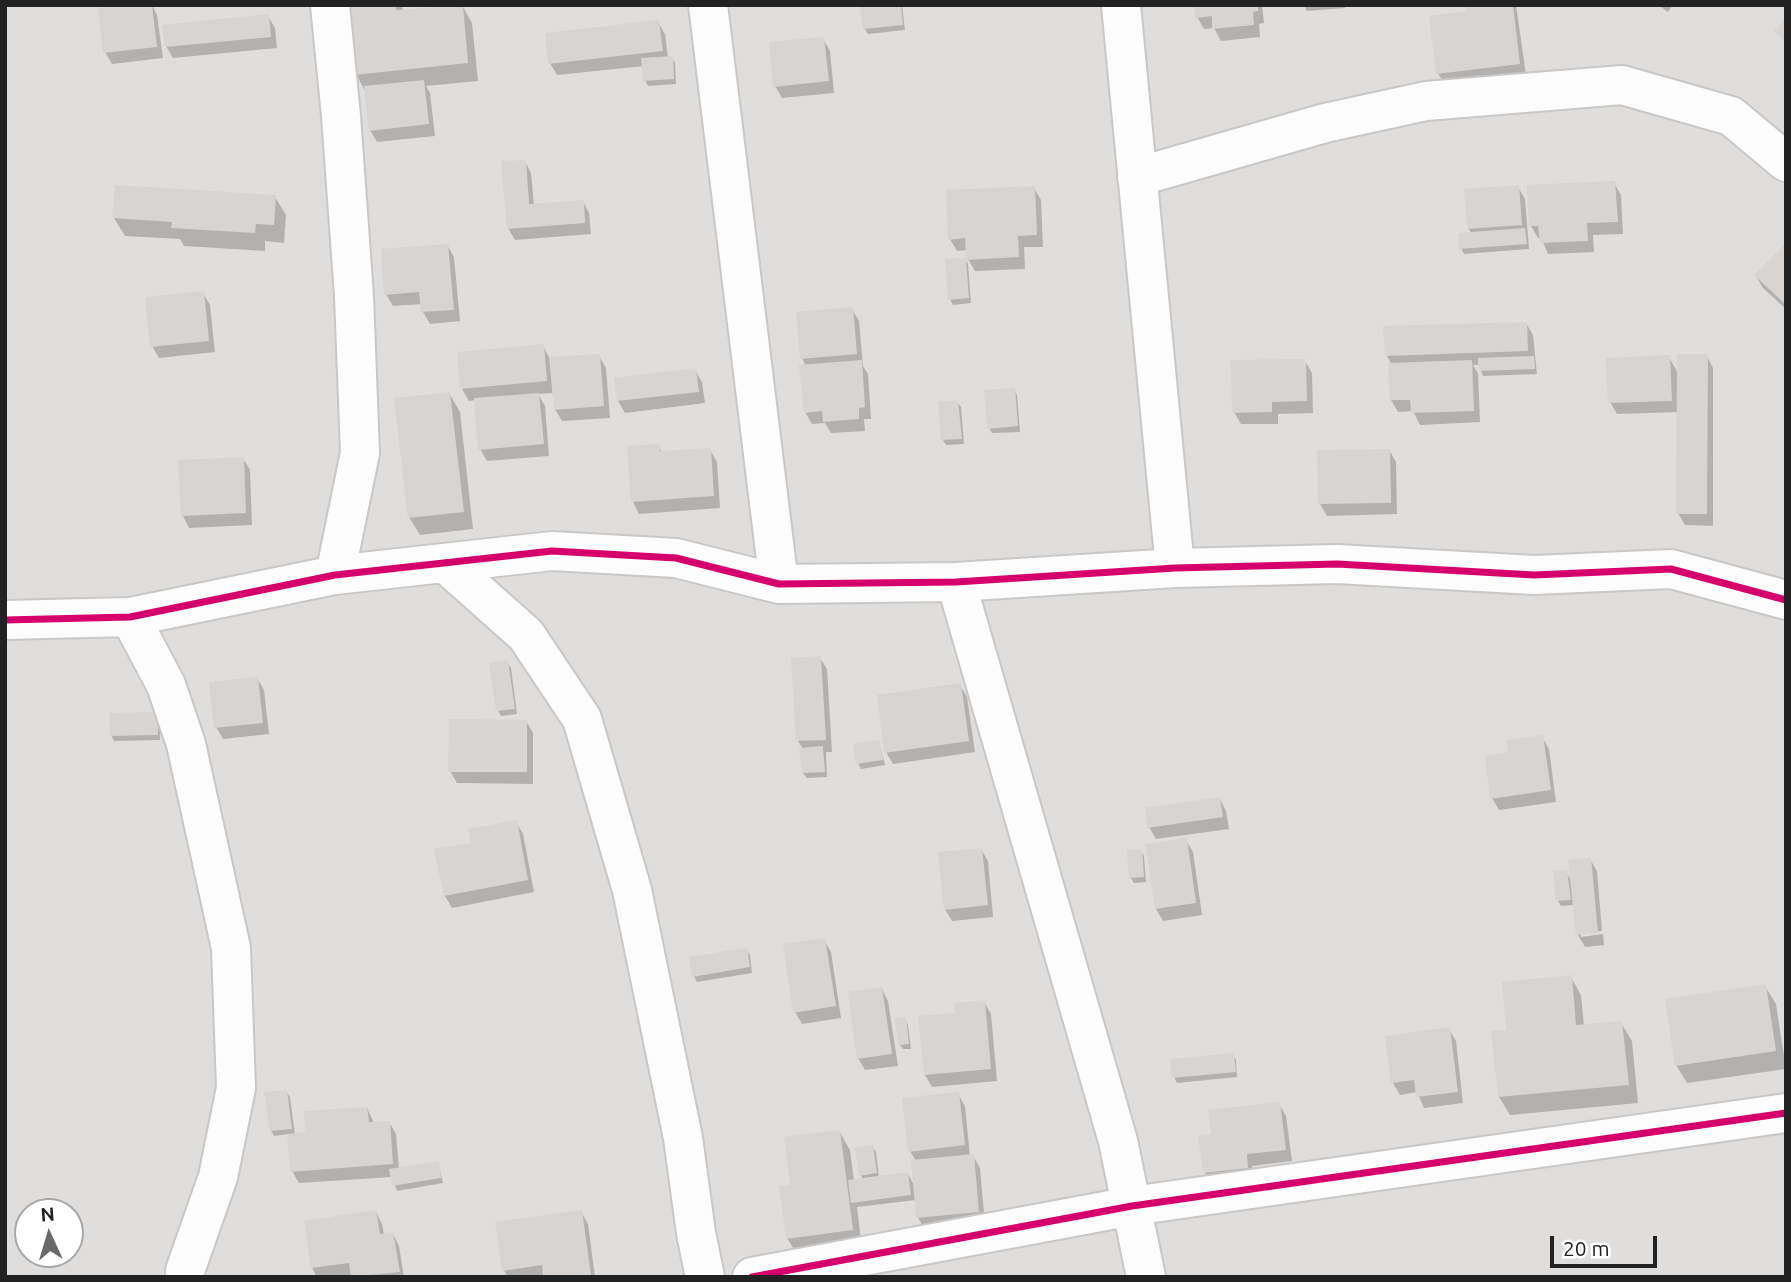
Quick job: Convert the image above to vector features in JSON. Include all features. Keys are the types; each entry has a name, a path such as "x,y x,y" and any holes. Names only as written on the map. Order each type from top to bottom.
{"street":[{"path":"330,5 353,282 360,453 335,575"},
{"path":"708,5 779,584"},
{"path":"1121,5 1175,568"},
{"path":"1137,177 1325,123 1426,101 1622,85 1731,116 1786,162"},
{"path":"5,620 130,617 335,575 552,551 676,558 779,584 956,582 1175,568 1337,564 1534,575 1671,569 1786,600"},
{"path":"445,563 526,635 583,719 632,890 683,1138 705,1277"},
{"path":"956,582 1118,1140 1146,1277"},
{"path":"130,617 166,685 186,744 231,948 236,1088 218,1177 185,1277"},
{"path":"752,1277 1132,1206 1786,1113"}],"shaded area":[{"path":"5,5 1786,5 1786,1277 5,1277"}],"building":[{"path":"152,5 157,47 103,53 98,8"},
{"path":"347,5 396,5 396,10 463,5 468,63 354,75"},
{"path":"860,5 901,5 903,25 863,29"},
{"path":"1194,5 1258,5 1258,11 1253,12 1254,25 1212,29 1212,16 1196,18"},
{"path":"1466,5 1513,5 1520,64 1436,74 1429,16 1467,11"},
{"path":"269,14 271,37 165,47 162,25"},
{"path":"1786,18 1786,42 1774,31"},
{"path":"659,20 663,51 548,64 545,33"},
{"path":"824,37 829,81 773,87 769,42"},
{"path":"673,56 674,79 643,81 641,58"},
{"path":"424,80 429,124 369,131 364,86"},
{"path":"526,160 529,204 584,200 585,223 507,229 501,161"},
{"path":"1615,181 1618,222 1587,223 1588,241 1540,243 1538,226 1529,226 1527,185"},
{"path":"115,185 276,195 274,225 256,224 255,233 171,228 172,222 112,218"},
{"path":"1519,185 1522,225 1467,229 1464,189"},
{"path":"1035,186 1037,235 1018,236 1019,257 966,260 969,298 948,300 945,259 966,257 965,238 948,240 946,190"},
{"path":"1525,228 1527,244 1459,249 1458,233"},
{"path":"1786,243 1786,305 1754,275"},
{"path":"448,244 454,310 421,312 419,292 384,295 381,249"},
{"path":"204,291 209,341 150,347 145,297"},
{"path":"853,307 857,354 800,359 796,312"},
{"path":"1527,322 1528,351 1385,356 1383,326"},
{"path":"544,344 547,381 460,389 457,352"},
{"path":"600,354 604,406 554,410 549,357"},
{"path":"1677,354 1708,354 1707,514 1676,514"},
{"path":"1670,355 1672,401 1608,403 1606,358"},
{"path":"1534,356 1535,369 1478,371 1478,358"},
{"path":"1306,359 1307,401 1272,402 1272,412 1232,413 1231,360"},
{"path":"862,360 865,407 859,408 859,419 823,422 822,411 804,413 799,365"},
{"path":"1472,360 1474,411 1411,413 1410,400 1390,400 1388,363"},
{"path":"696,368 699,392 617,401 614,378"},
{"path":"1015,388 1018,426 987,429 984,390"},
{"path":"450,392 464,512 408,518 394,398"},
{"path":"539,393 544,444 478,450 474,398"},
{"path":"958,400 962,439 941,440 938,402"},
{"path":"659,444 660,451 711,448 714,496 631,502 627,446"},
{"path":"1390,449 1391,503 1318,504 1317,450"},
{"path":"244,457 246,513 181,516 178,460"},
{"path":"821,656 826,740 796,741 791,658"},
{"path":"508,660 515,709 496,711 489,663"},
{"path":"258,677 263,723 214,728 209,682"},
{"path":"961,683 969,741 884,753 877,695"},
{"path":"158,712 158,735 110,736 109,713"},
{"path":"449,719 527,720 527,772 448,772"},
{"path":"1543,735 1551,790 1490,799 1485,756 1508,752 1506,740"},
{"path":"879,740 883,760 856,764 853,744"},
{"path":"823,746 825,772 802,773 799,748"},
{"path":"1220,797 1223,817 1147,828 1145,808"},
{"path":"517,820 528,880 444,896 434,849 471,843 468,829"},
{"path":"1187,838 1196,903 1155,909 1145,844"},
{"path":"982,848 988,905 944,910 938,852"},
{"path":"1142,849 1144,877 1129,878 1127,850"},
{"path":"1591,857 1598,933 1576,935 1568,860"},
{"path":"1567,870 1571,900 1556,901 1553,871"},
{"path":"825,938 836,1006 793,1013 783,944"},
{"path":"747,948 750,967 692,977 689,957"},
{"path":"1572,975 1576,1025 1622,1021 1629,1085 1498,1097 1491,1031 1506,1030 1502,982"},
{"path":"1766,984 1776,1051 1675,1066 1665,999"},
{"path":"882,987 892,1054 857,1059 848,992"},
{"path":"985,1000 991,1069 924,1075 918,1016 955,1013 954,1003"},
{"path":"906,1017 909,1044 898,1045 895,1018"},
{"path":"1450,1027 1458,1092 1416,1097 1414,1080 1391,1083 1385,1036"},
{"path":"1234,1053 1236,1072 1172,1078 1170,1059"},
{"path":"287,1090 292,1129 270,1131 264,1092"},
{"path":"959,1092 965,1145 908,1152 902,1098"},
{"path":"1280,1102 1286,1150 1247,1154 1248,1168 1203,1173 1198,1136 1211,1134 1208,1110"},
{"path":"367,1107 369,1122 390,1121 393,1164 290,1172 287,1134 305,1132 304,1111"},
{"path":"840,1130 853,1230 786,1239 779,1186 790,1185 784,1137"},
{"path":"873,1145 877,1173 859,1176 855,1148"},
{"path":"974,1154 979,1212 916,1218 911,1160"},
{"path":"439,1161 441,1178 392,1186 389,1169"},
{"path":"908,1172 911,1195 851,1203 848,1180"},
{"path":"376,1210 380,1234 393,1232 400,1272 351,1277 349,1263 311,1268 304,1221"},
{"path":"582,1210 591,1275 543,1277 542,1265 502,1271 495,1222"}],"cycle path":[{"path":"5,620 130,617 335,575 552,551 676,558 779,584 956,582 1175,568 1337,564 1534,575 1671,569 1786,600"},
{"path":"752,1277 1132,1206 1786,1113"}]}
